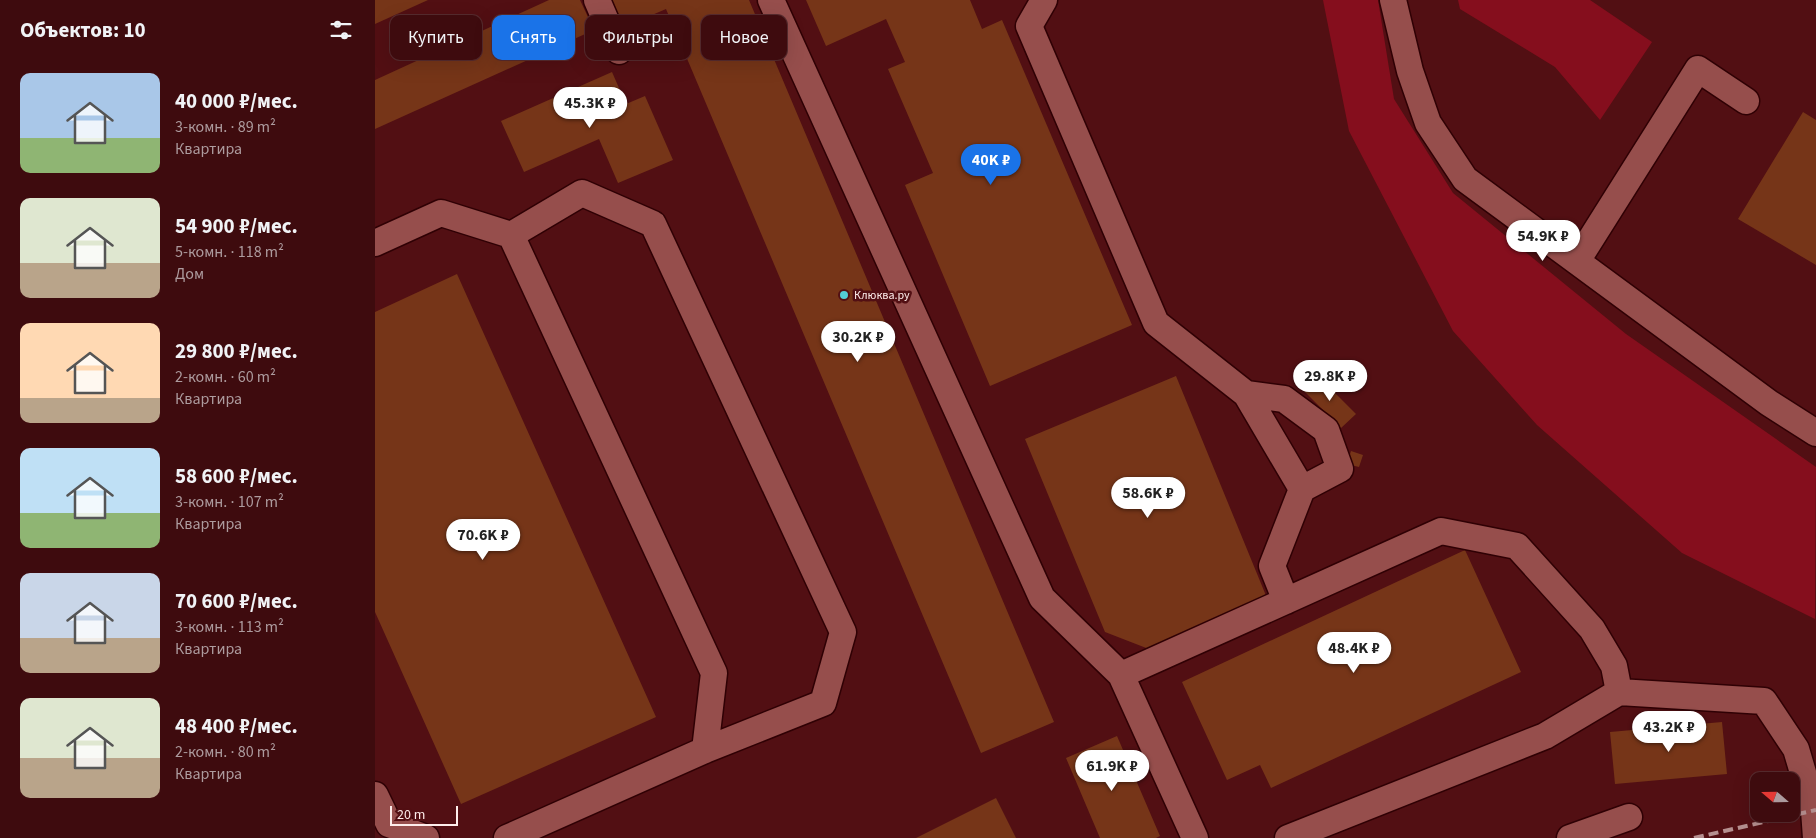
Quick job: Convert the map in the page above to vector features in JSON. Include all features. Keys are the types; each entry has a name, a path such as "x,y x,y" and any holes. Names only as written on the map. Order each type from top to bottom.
{"street":[{"path":"597,0 603,15"},
{"path":"771,0 1043,598 1121,675 1195,838"},
{"path":"1044,0 1029,26 1156,323 1246,394 1302,489"},
{"path":"1393,0 1410,71 1428,123 1465,179 1769,403 1816,433"},
{"path":"1577,261 1698,69 1746,102"},
{"path":"507,838 705,750 823,703 843,632 653,224 582,193 511,235"},
{"path":"375,243 441,213 511,235 713,673 705,750"},
{"path":"1246,394 1284,399 1326,430 1340,469 1302,489 1272,566 1286,601"},
{"path":"1121,675 1441,531 1517,546 1592,629 1614,666 1619,692"},
{"path":"1288,838 1545,736 1619,692 1764,701 1796,749 1814,810 1816,838"},
{"path":"375,795 389,824 426,838"},
{"path":"1569,838 1629,817"}],"shaded area":[{"path":"1323,0 1378,0 1394,99 1453,193 1626,334 1816,467 1815,619 1682,553 1537,425 1453,331 1349,131"},
{"path":"1458,0 1590,0 1652,42 1600,120 1555,67 1460,9"}],"building":[{"path":"375,0 428,0 395,15 390,15 390,17 375,24"},
{"path":"549,0 580,0 587,15 585,15 585,34 575,39 575,15 516,15"},
{"path":"612,0 749,0 755,15 701,15 701,60 774,60 1054,722 981,753 688,60 691,60 691,15 669,15 666,9 652,15 619,15"},
{"path":"806,0 970,0 982,29 1002,20 1132,325 990,386 905,185 933,173 888,69 905,62 886,19 826,46"},
{"path":"492,26 492,60 528,60 375,129 375,80 418,60 482,60 482,31"},
{"path":"612,72 626,104 645,96 673,160 618,183 599,139 524,172 501,121"},
{"path":"1803,112 1816,120 1816,265 1738,219"},
{"path":"457,274 656,717 461,804 375,612 375,312"},
{"path":"1176,376 1269,603 1154,651 1105,632 1025,439"},
{"path":"1319,377 1356,414 1341,428 1304,391"},
{"path":"1351,451 1363,455 1359,467 1347,464"},
{"path":"1465,550 1521,672 1271,788 1260,765 1227,780 1182,682"},
{"path":"1722,722 1727,774 1615,784 1610,732"},
{"path":"1117,736 1160,836 1156,838 1100,838 1066,758"},
{"path":"996,798 1016,838 916,838"}],"railway":[{"path":"1694,838 1816,810"}],"place":[{"name":"Клюква.ру","path":"844,295"}]}
